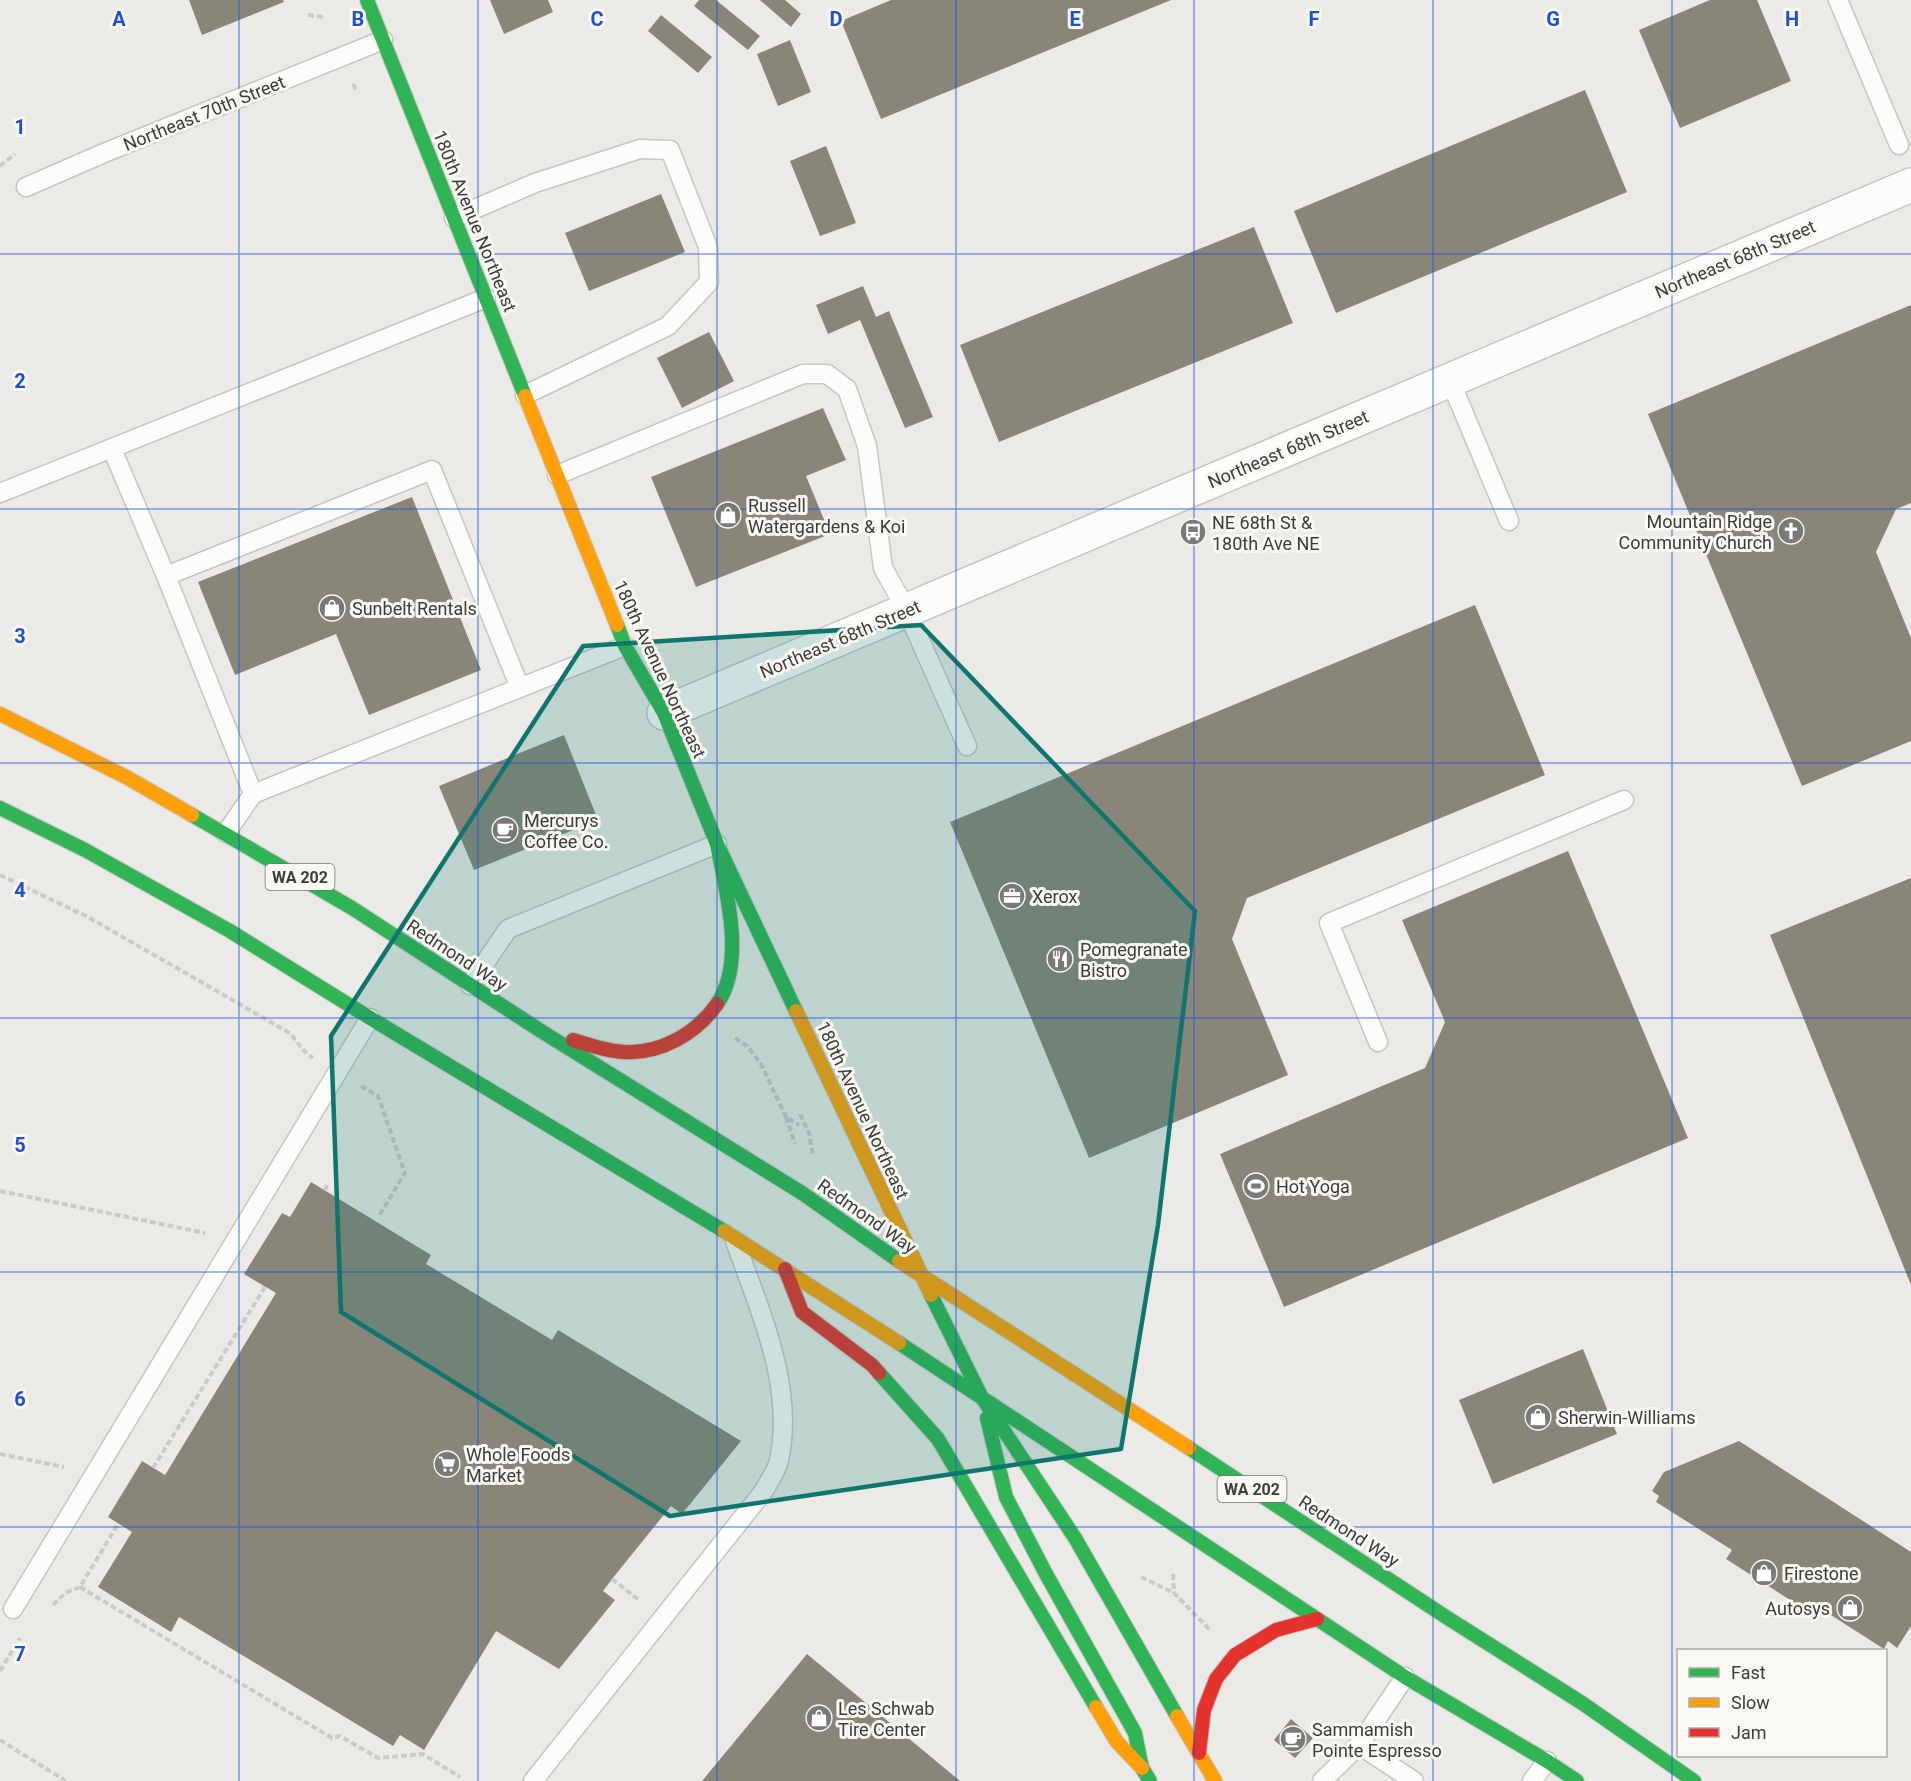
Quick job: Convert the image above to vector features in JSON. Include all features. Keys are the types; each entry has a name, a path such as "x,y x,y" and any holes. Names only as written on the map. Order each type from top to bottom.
{"main road":[{"name":"180th Avenue Northeast","path":"367,0 626,646 664,713 717,844 921,1275 981,1396"},
{"name":"Redmond Way","path":"0,714 128,778 352,908 541,1031 802,1193 873,1244 1582,1703 1694,1781"},
{"path":"0,808 85,850 230,931 785,1269 1405,1677 1577,1781"},
{"path":"541,1031 604,1049 628,1052 657,1048 681,1038 698,1026 715,1006 727,985 730,958 729,910 717,844"},
{"path":"785,1269 802,1312 872,1365 938,1439 1117,1742 1142,1768 1150,1781"},
{"path":"981,1396 1075,1538 1215,1781"},
{"path":"981,1396 1006,1497 1046,1574 1135,1732 1142,1768"},
{"path":"1199,1753 1204,1710 1216,1678 1234,1655 1276,1630 1317,1619"}],"street":[{"name":"Northeast 68th Street","path":"664,713 1911,185"}],"lane":[{"path":"1838,0 1899,145"},
{"name":"Northeast 70th Street","path":"26,187 382,40"},
{"path":"454,218 535,183 640,148 670,150 708,247 710,282 668,326 525,395"},
{"path":"0,493 486,298"},
{"path":"557,475 803,374 827,374 846,389 867,446 883,568 907,610 967,746"},
{"path":"1450,380 1509,522"},
{"path":"112,449 254,795"},
{"path":"166,576 432,470 520,688"},
{"path":"226,833 254,795 626,646"},
{"path":"1378,1042 1329,923 1624,800"},
{"path":"471,985 508,929 717,844"},
{"path":"13,1609 370,1018"},
{"path":"533,1781 763,1492 779,1462 783,1432 781,1398 771,1340 733,1237"},
{"path":"1322,1781 1359,1745 1405,1677"},
{"path":"1359,1745 1405,1779"},
{"path":"1532,1781 1547,1761"}],"path":[{"path":"308,15 324,17"},
{"path":"353,83 357,91"},
{"path":"0,166 15,154"},
{"path":"0,875 88,917 288,1032 297,1040 303,1051 378,1096 405,1173 379,1216"},
{"path":"733,1037 747,1046 761,1064 786,1117 795,1144"},
{"path":"786,1117 799,1125"},
{"path":"325,1190 327,1185"},
{"path":"0,1191 236,1239"},
{"path":"153,1468 265,1287"},
{"path":"118,1524 80,1587 332,1738 340,1736 378,1758 423,1754 460,1777"},
{"path":"1173,1574 1174,1593"},
{"path":"1136,1575 1174,1593 1217,1637"},
{"path":"612,1579 643,1604"},
{"path":"0,1671 14,1648"},
{"path":"0,1740 66,1781"}],"highlighted area":[{"path":"921,625 1195,911 1158,1225 1121,1449 670,1516 341,1312 331,1036 583,646"}],"building":[{"path":"189,0 283,0 284,2 202,35"},
{"path":"490,0 548,0 553,12 504,34"},
{"path":"699,0 716,0 760,36 748,50 694,6"},
{"path":"760,0 785,0 801,14 791,27"},
{"path":"891,0 1171,0 881,119 841,21"},
{"path":"1710,0 1757,0 1791,81 1680,128 1639,30"},
{"path":"661,15 712,57 698,73 648,31"},
{"path":"790,40 811,92 778,106 757,54"},
{"path":"1585,90 1627,192 1336,313 1294,211"},
{"path":"826,146 856,223 820,236 790,161"},
{"path":"661,194 685,252 589,291 565,233"},
{"path":"1254,227 1293,323 999,442 960,345"},
{"path":"863,286 876,317 889,311 933,417 905,428 860,320 828,334 816,305"},
{"name":"Mountain Ridge Community Church","path":"1911,305 1911,503 1896,509 1876,552 1911,638 1911,741 1802,786 1648,414"},
{"path":"709,332 734,381 682,408 657,358"},
{"path":"823,408 846,460 806,476 830,534 696,587 651,477"},
{"name":"Sunbelt Rentals","path":"412,497 481,670 369,715 336,634 235,675 198,582"},
{"path":"1475,605 1545,775 1247,898 1232,939 1288,1075 1089,1158 950,822"},
{"path":"564,735 598,820 474,870 439,786"},
{"path":"1568,851 1688,1138 1284,1307 1220,1154 1425,1068 1445,1022 1402,920"},
{"path":"1911,878 1911,1285 1770,935"},
{"name":"Whole Foods Market","path":"311,1182 431,1255 426,1264 552,1340 558,1330 741,1441 682,1514 671,1506 612,1579 603,1591 615,1600 559,1669 496,1631 424,1750 400,1735 393,1746 179,1617 171,1632 98,1587 132,1532 108,1517 142,1461 165,1475 276,1293 244,1274 282,1213 290,1217"},
{"name":"Sherwin-Williams","path":"1583,1349 1617,1434 1493,1484 1459,1400"},
{"path":"1739,1441 1911,1552 1911,1626 1897,1648 1888,1641 1884,1649 1809,1601 1804,1609 1726,1559 1732,1550 1656,1502 1659,1496 1652,1491 1664,1472"},
{"name":"Les Schwab Tire Center","path":"807,1654 960,1781 702,1781"},
{"name":"Sammamish Pointe Espresso","path":"1291,1719 1313,1738 1295,1758 1274,1740"}],"traffic: fast":[{"path":"367,0 525,396"},
{"path":"617,625 625,646 664,713 717,844 796,1011"},
{"path":"0,808 85,850 230,931 724,1231"},
{"path":"192,815 352,908 541,1031 802,1193 899,1261"},
{"path":"717,844 729,904 732,947 726,987 717,1004"},
{"path":"931,1295 981,1396 1075,1538 1177,1716"},
{"path":"899,1343 1405,1677 1577,1781"},
{"path":"879,1373 938,1439 1096,1707"},
{"path":"987,1418 1006,1497 1046,1574 1135,1733 1142,1768 1150,1781"},
{"path":"1189,1448 1446,1617 1582,1703 1694,1781"}],"traffic: slow":[{"path":"525,396 617,625"},
{"path":"0,714 128,778 192,815"},
{"path":"796,1011 931,1295"},
{"path":"724,1231 899,1343"},
{"path":"899,1261 1189,1448"},
{"path":"1096,1707 1117,1742 1142,1768"},
{"path":"1177,1716 1215,1781"}],"traffic: jam":[{"path":"573,1040 598,1048 624,1052 651,1050 688,1033 717,1004"},
{"path":"785,1269 802,1312 872,1365 879,1373"},
{"path":"1199,1753 1204,1710 1216,1679 1235,1655 1276,1630 1317,1619"}],"place":[{"name":"Russell Watergardens & Koi","path":"728,515"},
{"name":"Mountain Ridge Community Church","path":"1791,531"},
{"name":"NE 68th St & 180th Ave NE","path":"1193,532"},
{"name":"Sunbelt Rentals","path":"332,608"},
{"name":"Mercurys Coffee Co.","path":"505,830"},
{"name":"Xerox","path":"1012,896"},
{"name":"Pomegranate Bistro","path":"1060,959"},
{"name":"Hot Yoga","path":"1256,1186"},
{"name":"Sherwin-Williams","path":"1538,1417"},
{"name":"Whole Foods Market","path":"447,1464"},
{"name":"Firestone","path":"1764,1573"},
{"name":"Autosys","path":"1850,1608"},
{"name":"Les Schwab Tire Center","path":"819,1718"},
{"name":"Sammamish Pointe Espresso","path":"1293,1739"}]}
